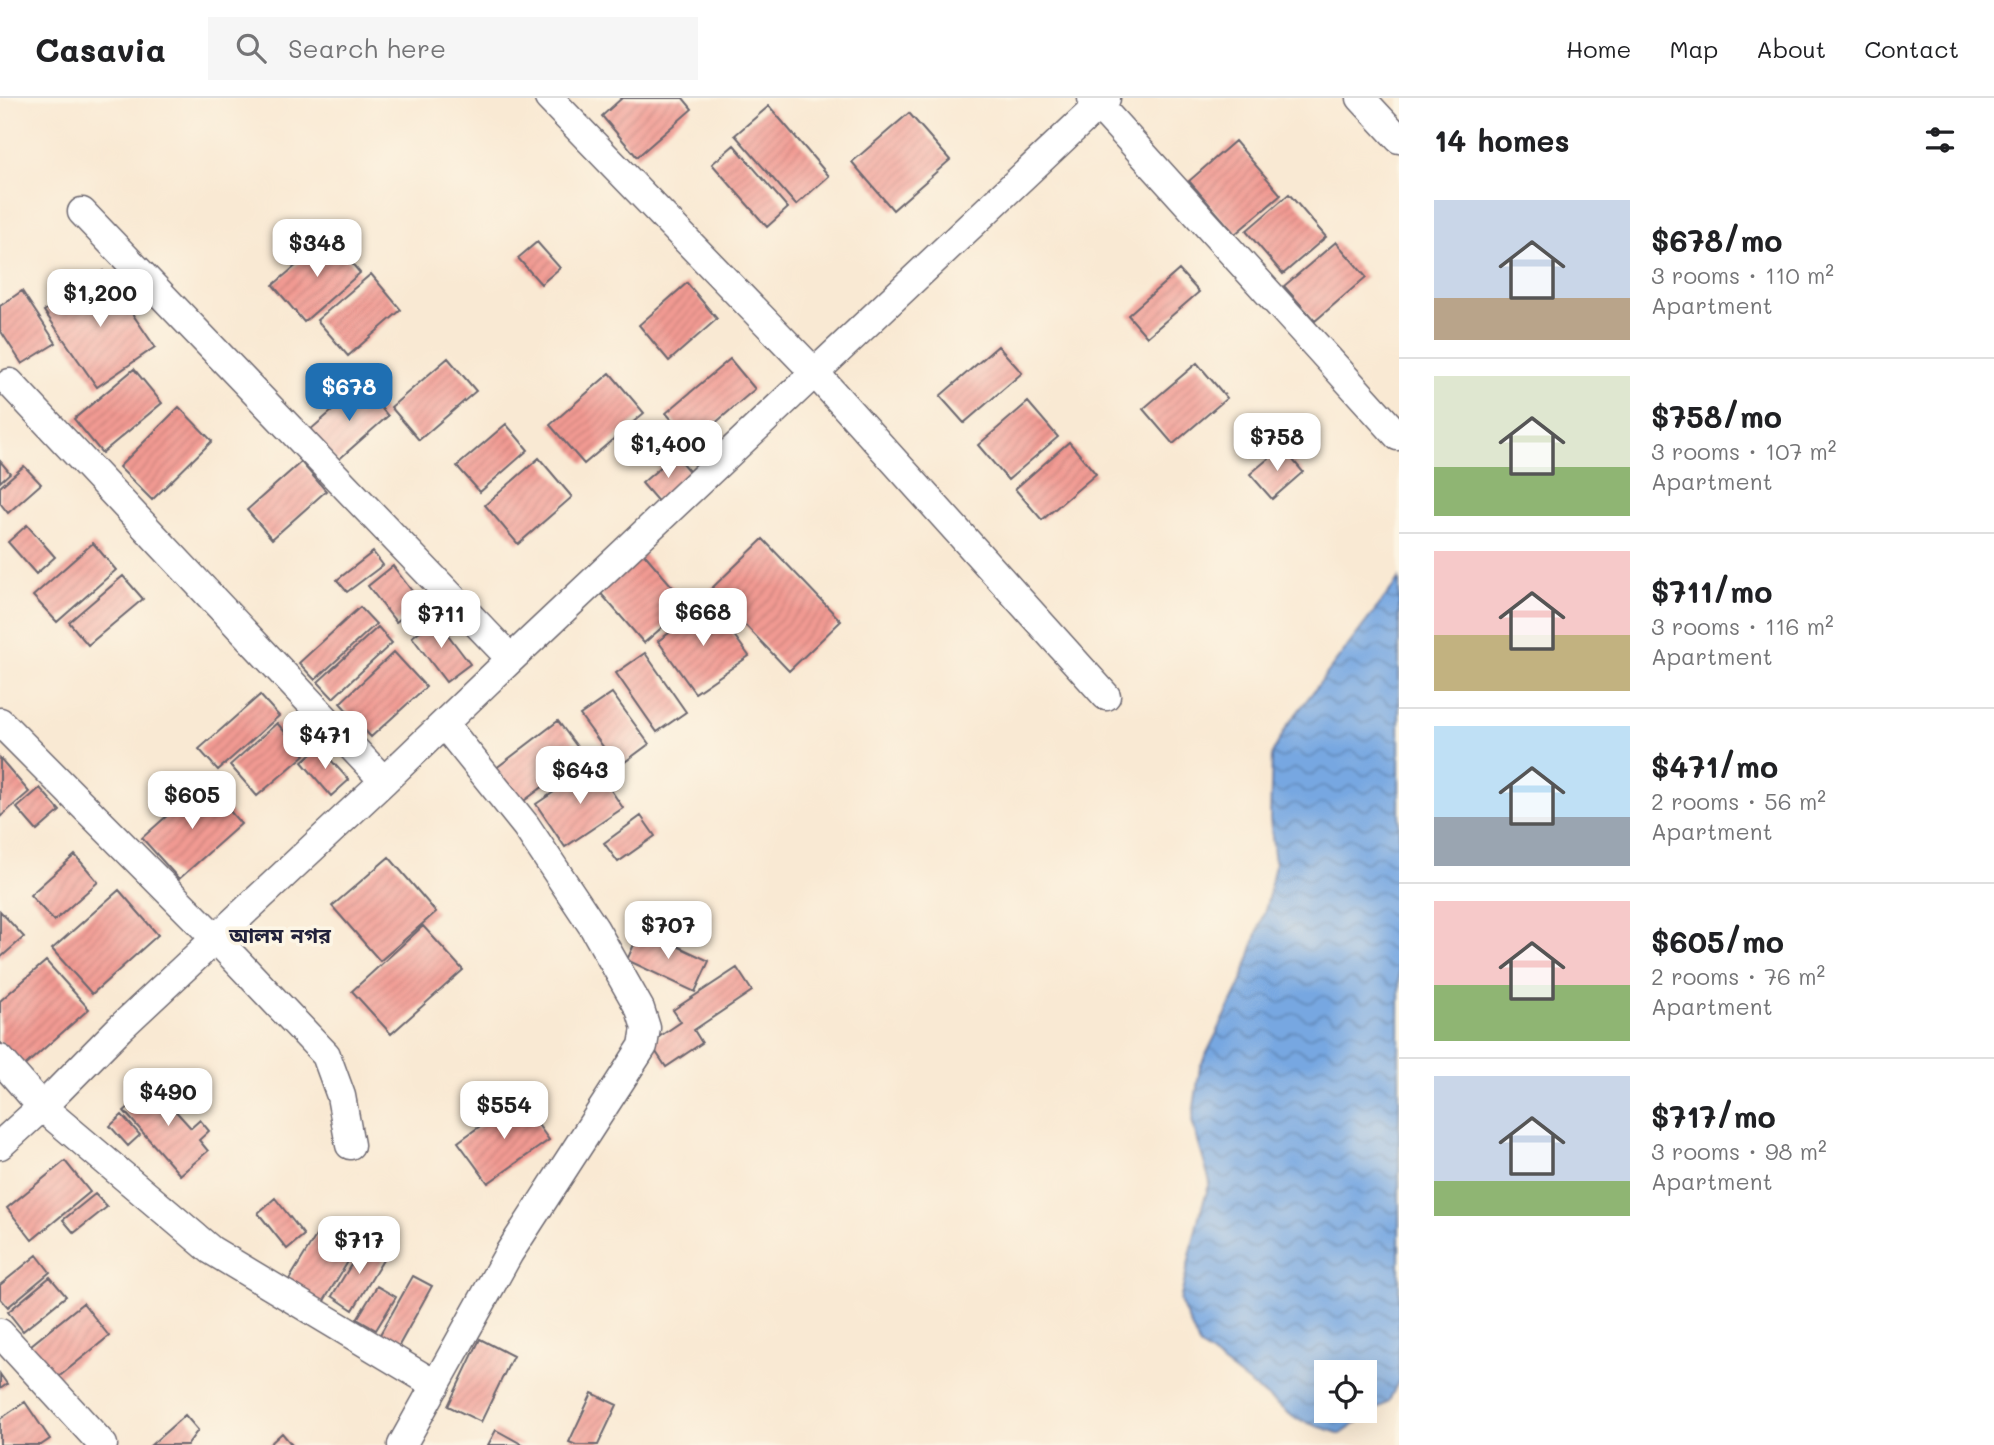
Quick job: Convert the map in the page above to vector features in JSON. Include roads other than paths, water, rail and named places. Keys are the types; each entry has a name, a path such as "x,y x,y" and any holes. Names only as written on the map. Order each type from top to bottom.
{"street":[{"path":"550,98 815,373 1106,696"},
{"path":"1361,98 1399,139"},
{"path":"0,1144 815,373 1099,100 1398,436"},
{"path":"82,212 511,659"},
{"path":"10,383 384,781"},
{"path":"0,722 216,939 326,1055 341,1096 350,1145"},
{"path":"402,1445 509,1253 643,1046 646,1028 640,1009 594,928 526,826 444,724"},
{"path":"0,1059 42,1107 211,1250 436,1385"},
{"path":"0,1333 103,1445"}],"water":[{"path":"1399,579 1399,1380 1389,1401 1377,1409 1377,1360 1314,1360 1314,1423 1357,1423 1341,1434 1296,1419 1199,1345 1180,1301 1199,1216 1210,1182 1192,1121 1200,1067 1240,986 1267,903 1275,864 1270,819 1272,754 1287,726"}],"district":[{"name":"আলম নগর","path":"280,936"}]}
